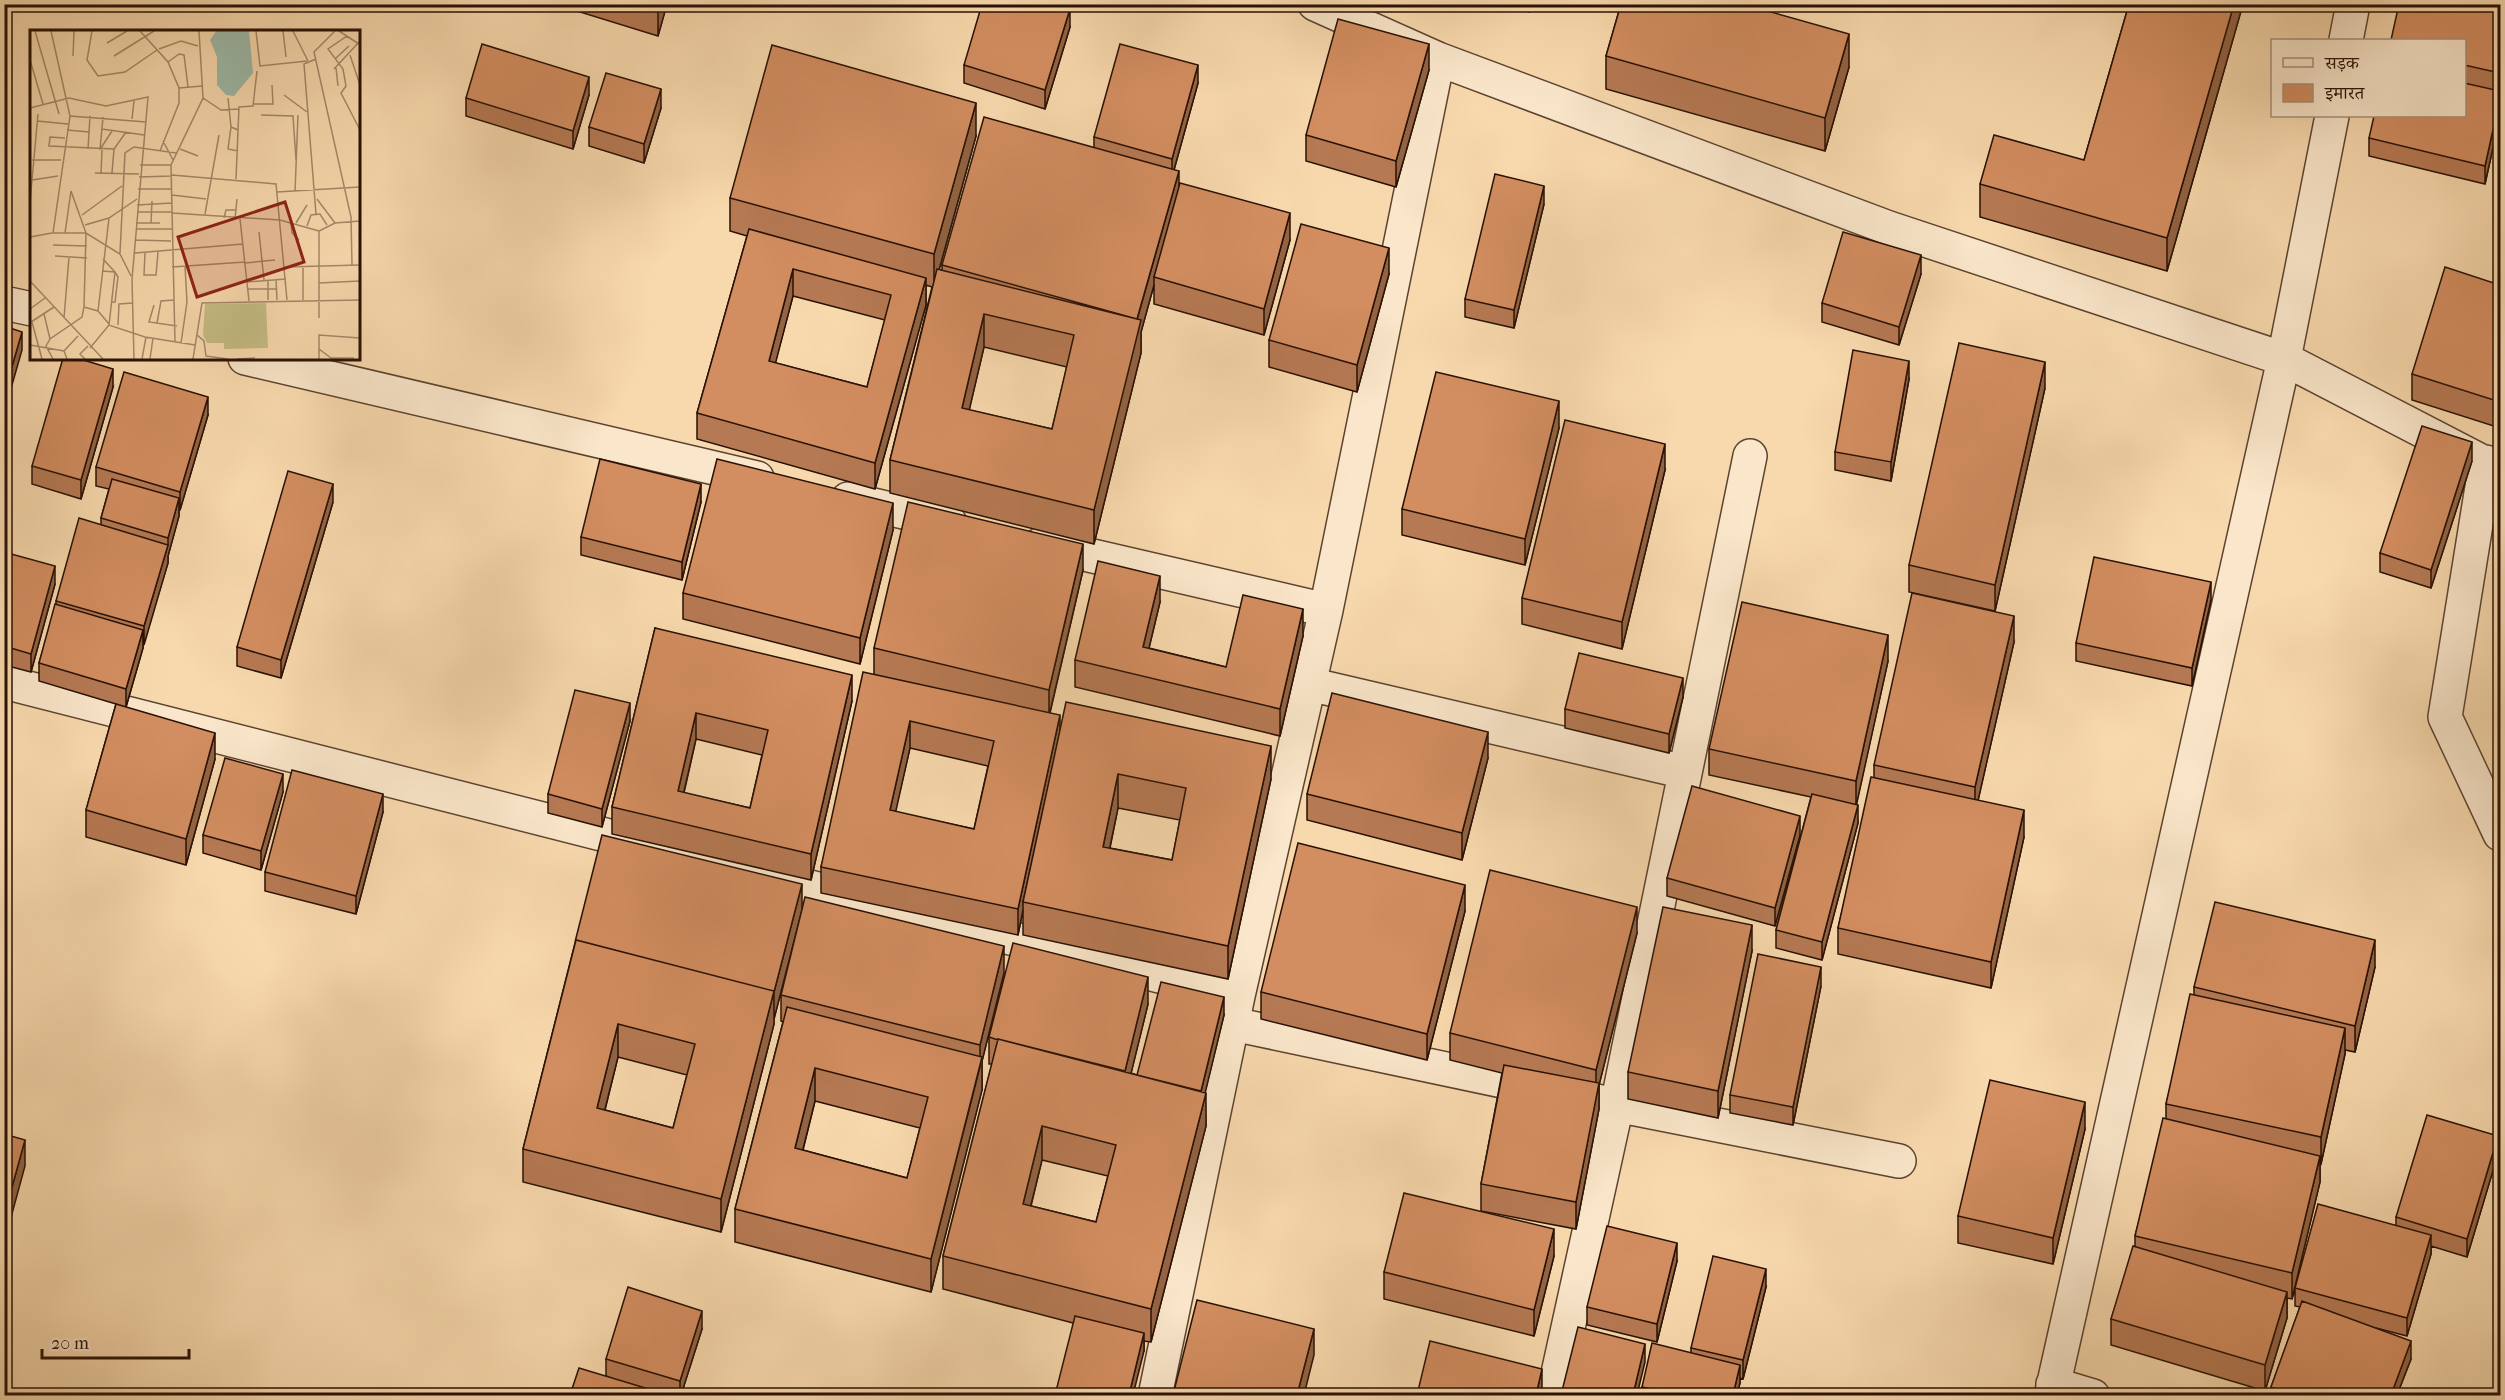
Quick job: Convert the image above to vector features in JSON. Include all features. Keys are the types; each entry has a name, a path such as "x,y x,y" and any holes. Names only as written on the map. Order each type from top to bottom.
{"street":[{"path":"2346,39 2353,4"},
{"path":"1329,7 1438,59 1889,228 2284,359 2493,467 2445,717 2500,834"},
{"path":"1155,1395 1236,1010 1326,610 1438,59"},
{"path":"2093,1395 2052,1390 2284,359 2332,117"},
{"path":"4,303 30,309"},
{"path":"254,360 977,529"},
{"path":"1553,1395 1617,1105 1750,456"},
{"path":"1012,537 1326,610"},
{"path":"4,682 1236,1010 1617,1105 1899,1161"},
{"path":"1309,684 1685,772"}],"building":[{"path":"642,4 659,4 658,9"},
{"path":"982,4 1056,4 1070,9 1045,90 964,65"},
{"path":"1621,4 1750,4 1750,6 1849,34 1825,118 1606,56"},
{"path":"2129,4 2234,4 2167,238 1980,184 1994,135 2084,160"},
{"path":"2399,4 2500,4 2500,73 2466,65 2466,39 2391,39"},
{"path":"1338,19 1429,44 1396,161 1306,135"},
{"path":"482,44 589,77 573,131 466,98"},
{"path":"1120,44 1198,65 1172,159 1094,137"},
{"path":"772,45 976,103 934,254 730,198"},
{"path":"606,73 661,89 644,144 589,127"},
{"path":"2466,83 2500,91 2485,166 2369,138 2374,117 2466,117"},
{"path":"984,117 1179,171 1137,319 942,265"},
{"path":"1495,174 1544,186 1514,310 1465,299"},
{"path":"1180,183 1290,213 1264,309 1154,277"},
{"path":"1301,224 1389,248 1357,365 1269,340"},
{"path":"749,229 926,278 875,463 697,413","holes":["793,269 891,295 867,387 769,361"]},
{"path":"1843,232 1921,255 1899,327 1822,303"},
{"path":"2445,267 2500,285 2500,402 2412,374"},
{"path":"937,269 1141,320 1094,510 890,460","holes":["984,314 1074,335 1052,429 962,408"]},
{"path":"4,326 22,332 4,394"},
{"path":"1959,343 2045,362 1995,585 1909,565"},
{"path":"1853,350 1909,361 1891,462 1835,452"},
{"path":"62,360 84,360 113,369 81,480 32,466"},
{"path":"124,372 208,397 180,492 96,467"},
{"path":"1436,372 1559,401 1525,539 1402,509"},
{"path":"1565,420 1665,444 1622,622 1522,598"},
{"path":"2422,426 2472,442 2431,570 2380,553"},
{"path":"600,459 701,484 682,562 581,537"},
{"path":"717,459 893,503 860,638 683,593"},
{"path":"288,471 333,484 281,660 237,647"},
{"path":"112,479 179,498 168,538 101,518"},
{"path":"908,502 1083,544 1049,690 874,648"},
{"path":"79,518 168,545 144,626 56,601"},
{"path":"4,552 55,566 31,654 4,646"},
{"path":"2094,557 2211,582 2192,668 2076,643"},
{"path":"1098,561 1160,576 1143,647 1226,667 1243,595 1303,609 1280,709 1075,660"},
{"path":"1912,593 2014,616 1975,787 1874,765"},
{"path":"1742,602 1888,635 1856,781 1709,749"},
{"path":"55,604 143,630 126,689 39,663"},
{"path":"655,628 852,675 811,854 612,807","holes":["696,713 768,730 750,808 678,791"]},
{"path":"1579,653 1683,678 1669,734 1565,709"},
{"path":"863,672 1060,715 1018,909 821,867","holes":["910,721 994,741 974,829 890,810"]},
{"path":"575,690 630,703 602,809 548,794"},
{"path":"1332,693 1488,732 1462,833 1307,794"},
{"path":"1066,702 1271,746 1228,946 1023,902","holes":["1118,774 1186,788 1172,860 1103,847"]},
{"path":"116,704 215,733 186,839 86,810"},
{"path":"225,758 283,774 261,851 203,835"},
{"path":"292,770 383,794 356,896 265,872"},
{"path":"1871,777 2024,810 1991,962 1838,928"},
{"path":"1692,786 1800,816 1775,908 1667,878"},
{"path":"1812,794 1858,805 1822,942 1776,930"},
{"path":"602,835 802,884 774,992 576,940 575,942"},
{"path":"1298,843 1465,885 1427,1034 1261,992"},
{"path":"1490,870 1637,907 1596,1070 1450,1033"},
{"path":"805,897 1004,946 980,1045 781,995"},
{"path":"2215,902 2375,940 2355,1026 2194,987"},
{"path":"1663,907 1752,925 1718,1091 1628,1072"},
{"path":"576,940 774,991 721,1199 523,1149","holes":["618,1024 695,1044 673,1128 597,1108"]},
{"path":"1013,943 1148,977 1125,1071 989,1037"},
{"path":"1758,954 1821,967 1793,1107 1730,1095"},
{"path":"1161,982 1224,997 1201,1091 1137,1075"},
{"path":"2190,994 2345,1028 2321,1137 2166,1104"},
{"path":"787,1007 982,1057 931,1259 735,1209","holes":["815,1068 928,1097 907,1178 795,1148"]},
{"path":"998,1039 1206,1093 1151,1309 943,1256","holes":["1042,1126 1116,1145 1096,1222 1023,1204"]},
{"path":"1504,1065 1599,1083 1576,1202 1481,1184"},
{"path":"1990,1080 2085,1102 2053,1238 1958,1216"},
{"path":"2427,1115 2498,1136 2467,1239 2396,1217"},
{"path":"2163,1118 2320,1156 2292,1273 2135,1236"},
{"path":"4,1134 25,1140 4,1216"},
{"path":"1404,1193 1554,1229 1534,1310 1384,1272"},
{"path":"2318,1204 2431,1235 2407,1318 2295,1288"},
{"path":"1607,1226 1677,1243 1657,1324 1587,1307"},
{"path":"2133,1246 2287,1292 2265,1365 2111,1319"},
{"path":"1713,1256 1766,1269 1743,1360 1691,1348"},
{"path":"628,1287 702,1311 680,1381 606,1359"},
{"path":"1197,1300 1314,1329 1297,1395 1173,1395"},
{"path":"2302,1301 2411,1341 2391,1395 2295,1395 2271,1387"},
{"path":"1075,1316 1144,1333 1129,1395 1055,1395"},
{"path":"1578,1327 1645,1344 1633,1395 1561,1395"},
{"path":"1430,1341 1542,1369 1536,1395 1417,1395"},
{"path":"1652,1343 1740,1365 1733,1395 1676,1395 1642,1387"},
{"path":"579,1368 652,1390 651,1395 570,1395"}]}
